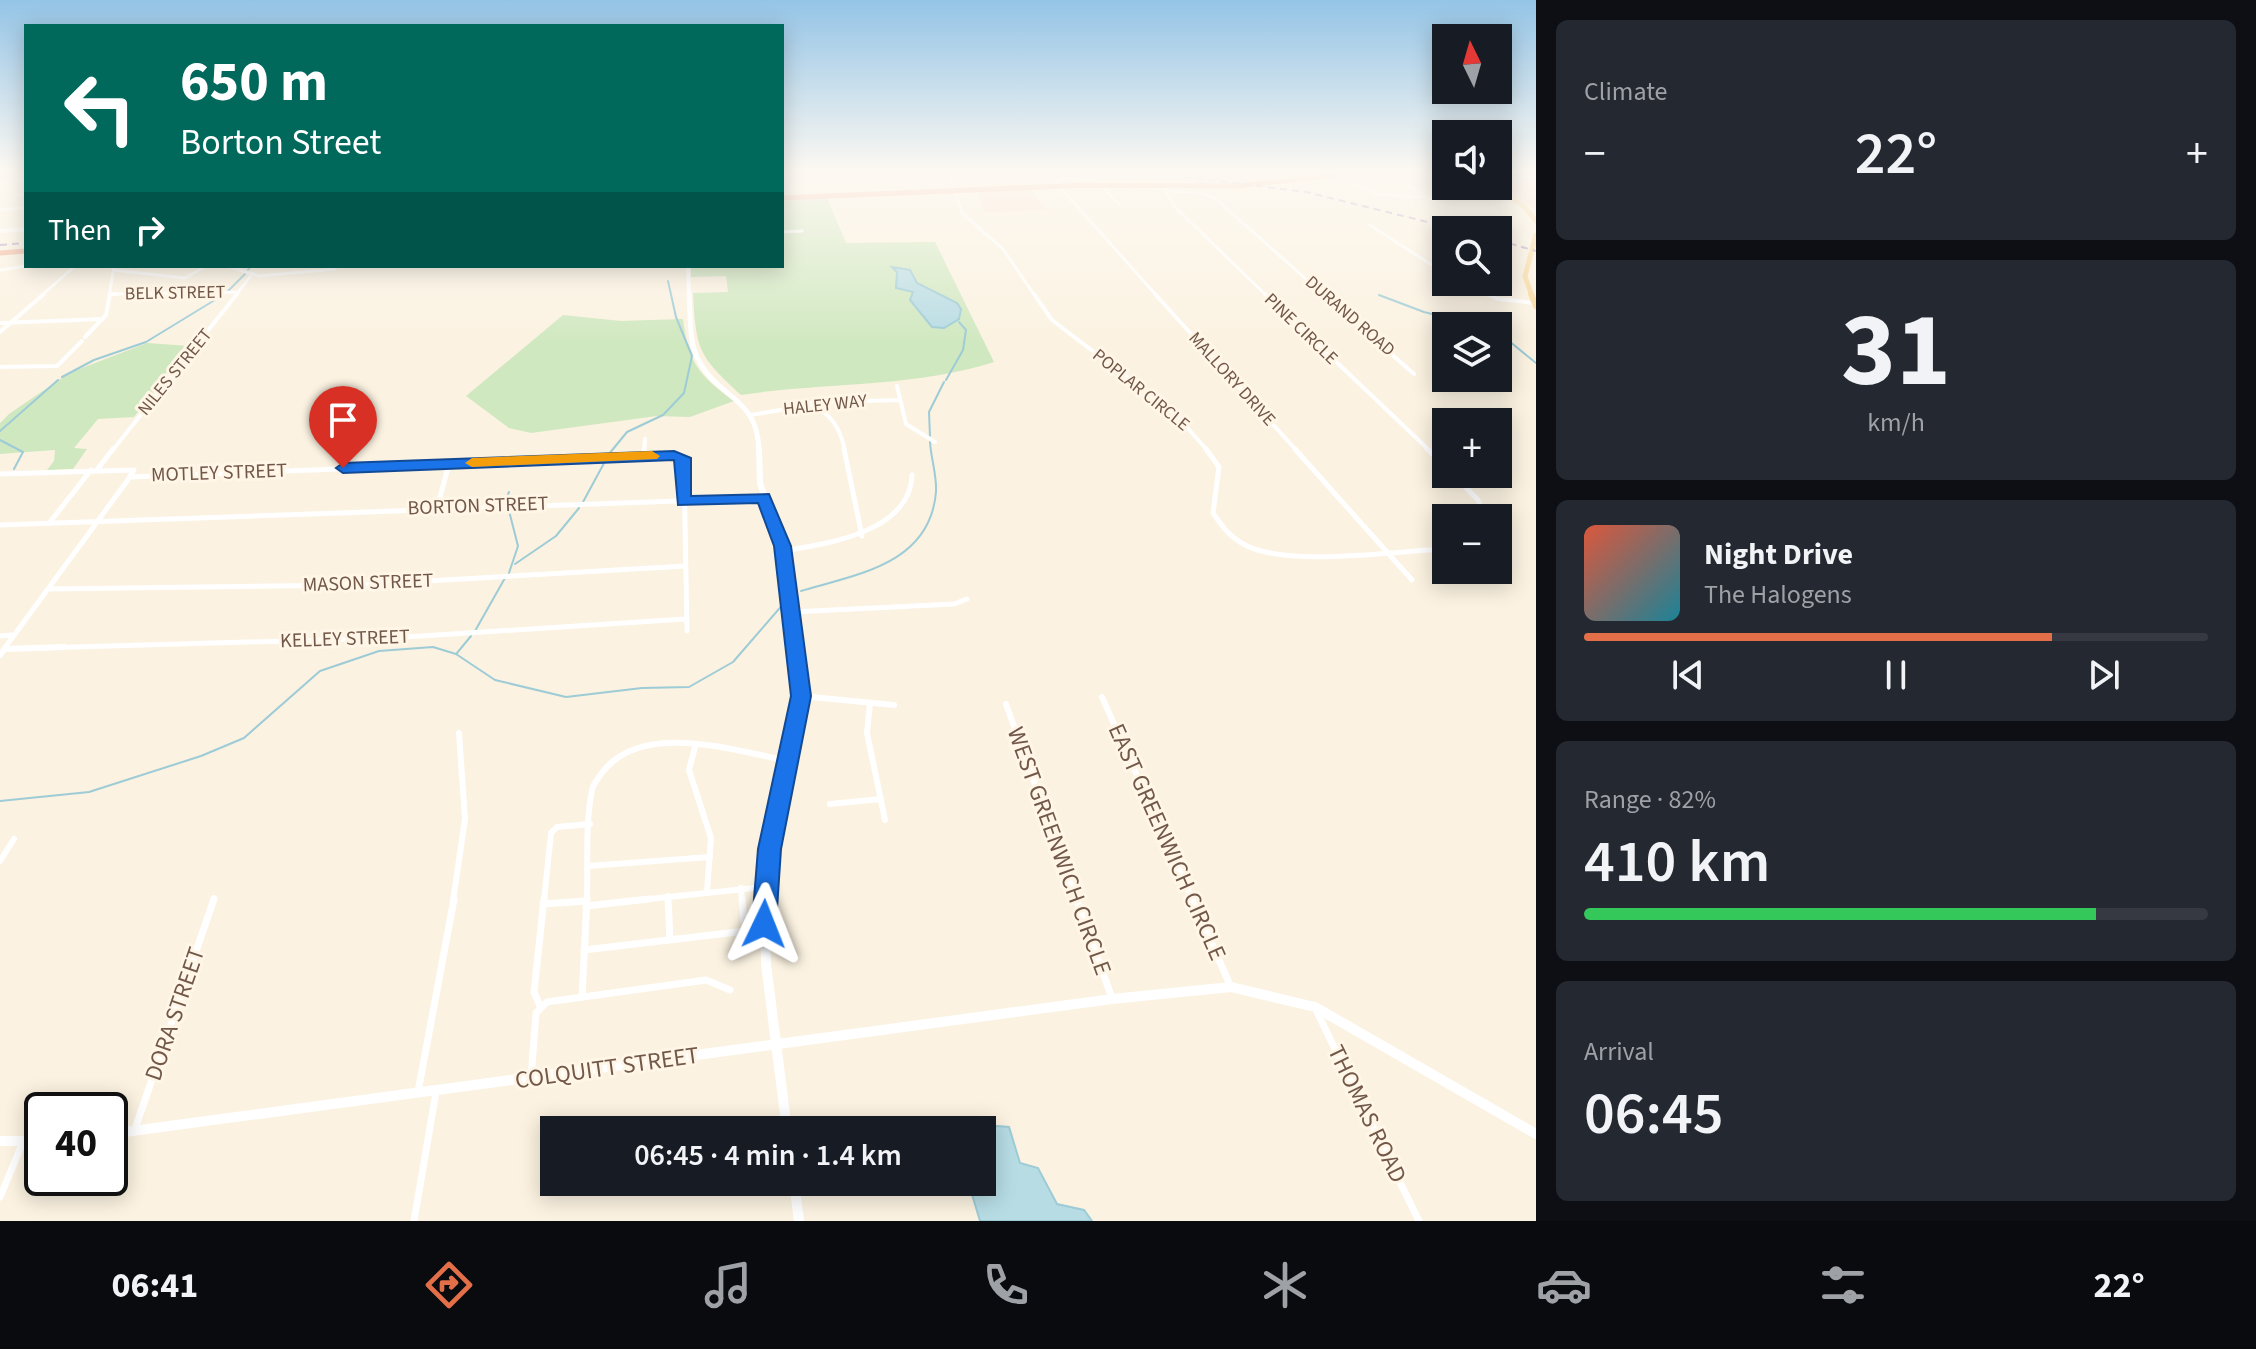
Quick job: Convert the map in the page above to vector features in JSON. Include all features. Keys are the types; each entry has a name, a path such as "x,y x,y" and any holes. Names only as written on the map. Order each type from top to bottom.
{"highway":[{"path":"0,253 24,251"}],"main road":[{"path":"1535,305 1525,276 1536,235"}],"street":[{"path":"0,231 24,229"},
{"name":"POPLAR CIRCLE","path":"980,229 1003,249 1052,320 1139,384 1200,439 1219,467 1212,509 1226,531 1256,548 1287,556 1385,551"},
{"name":"MALLORY DRIVE","path":"1097,229 1412,580"},
{"name":"PINE CIRCLE","path":"1199,229 1432,454"},
{"name":"DURAND ROAD","path":"1250,229 1414,374"},
{"path":"1376,229 1432,265"},
{"path":"784,232 802,231"},
{"path":"0,270 24,266"},
{"path":"0,332 73,268"},
{"path":"0,367 57,366 103,319 113,268 185,278 202,268"},
{"path":"234,268 280,276 335,269"},
{"path":"688,268 692,345 701,365 751,415 760,436 760,483 783,551 792,612 801,696 765,887 766,964 785,1116"},
{"name":"NILES STREET","path":"50,523 253,273"},
{"name":"BELK STREET","path":"110,294 143,291 200,295 239,292"},
{"path":"1491,296 1535,305"},
{"path":"0,323 103,319"},
{"path":"897,386 906,424 935,442"},
{"name":"HALEY WAY","path":"751,415 811,403 899,400"},
{"path":"811,403 827,413 840,429 862,536"},
{"path":"644,457 645,439"},
{"name":"MOTLEY STREET","path":"130,477 683,458 683,501"},
{"path":"437,508 449,464"},
{"path":"0,474 94,470"},
{"name":"MOTLEY STREET","path":"94,470 134,470 130,477"},
{"path":"783,551 862,536 877,529 897,509 910,489 912,475"},
{"path":"0,655 130,477"},
{"path":"1466,488 1480,504"},
{"name":"BORTON STREET","path":"0,525 764,498"},
{"path":"683,501 687,631"},
{"path":"1385,551 1432,549"},
{"name":"MASON STREET","path":"49,589 358,585 686,566"},
{"path":"792,612 954,604 967,599"},
{"name":"KELLEY STREET","path":"5,649 390,638 685,619"},
{"path":"0,636 13,635"},
{"path":"801,696 894,705"},
{"name":"EAST GREENWICH CIRCLE","path":"1102,697 1231,987"},
{"path":"870,703 867,733 885,820"},
{"name":"WEST GREENWICH CIRCLE","path":"1006,704 1108,1000"},
{"path":"418,1093 460,866 465,819 459,733"},
{"path":"582,997 592,787 605,766 653,744 790,761"},
{"path":"695,747 689,770 711,838 707,892"},
{"path":"830,804 881,799"},
{"path":"530,1078 540,1006 534,992 553,829 590,824"},
{"path":"0,861 14,839"},
{"path":"588,866 686,856 710,857"},
{"path":"543,904 765,887"},
{"path":"584,950 745,931 741,888"},
{"path":"668,896 670,940"},
{"name":"DORA STREET","path":"135,1130 214,898"},
{"path":"540,1006 706,980 730,990"},
{"name":"COLQUITT STREET","path":"128,1131 1108,1000 1231,987 1315,1007 1536,1134"},
{"name":"THOMAS ROAD","path":"1315,1007 1419,1221"},
{"path":"414,1221 437,1091"},
{"path":"0,1141 23,1142 0,1197"},
{"path":"796,1196 799,1221"}],"green space":[{"path":"784,229 840,229 846,243 935,242 994,362 932,376 741,395 708,361 696,328 693,293 728,292 726,276 691,277 691,268 784,268"},
{"path":"563,315 621,321 683,319 688,346 697,367 734,401 690,417 657,416 531,433 509,428 466,396"},
{"path":"147,343 190,346 134,417 98,419 74,448 87,449 73,469 47,470 54,461 55,450 0,454 0,423 9,414 69,373"}],"water":[{"path":"892,267 910,270 917,283 957,303 961,309 959,319 944,328 932,327 910,300 913,292 896,288 897,272"},
{"path":"996,1127 1009,1127 1020,1163 1038,1168 1057,1204 1084,1210 1092,1221 980,1221 972,1196 996,1196"}],"waterway":[{"path":"227,292 245,274"},
{"path":"583,502 609,454 627,432 663,415 684,393 692,356 676,317 668,281"},
{"path":"62,377 94,360 146,342 223,295"},
{"path":"1379,295 1432,314"},
{"path":"946,380 963,350 966,330 959,322"},
{"path":"1512,343 1536,363"},
{"path":"0,431 58,380"},
{"path":"930,436 929,412 944,382"},
{"path":"0,440 23,452 14,469"},
{"path":"801,591 888,562 906,550 920,535 931,516 936,492 930,442"},
{"path":"509,492 506,499 518,546 509,573"},
{"path":"515,564 556,536 579,508"},
{"path":"475,631 505,578"},
{"path":"0,801 89,792 201,756 244,738 320,671 379,651 433,647 456,654 495,680 566,697 642,688 689,687 733,662 785,602"},
{"path":"457,653 471,636"}],"railway":[{"path":"0,245 24,243"},
{"path":"1512,244 1536,251"}],"slow traffic":[{"path":"472,463 652,456"}],"route":[{"path":"343,468 680,456 684,467 683,501 764,498 782,546 798,650 801,696 796,734 770,849 764,924"}]}
